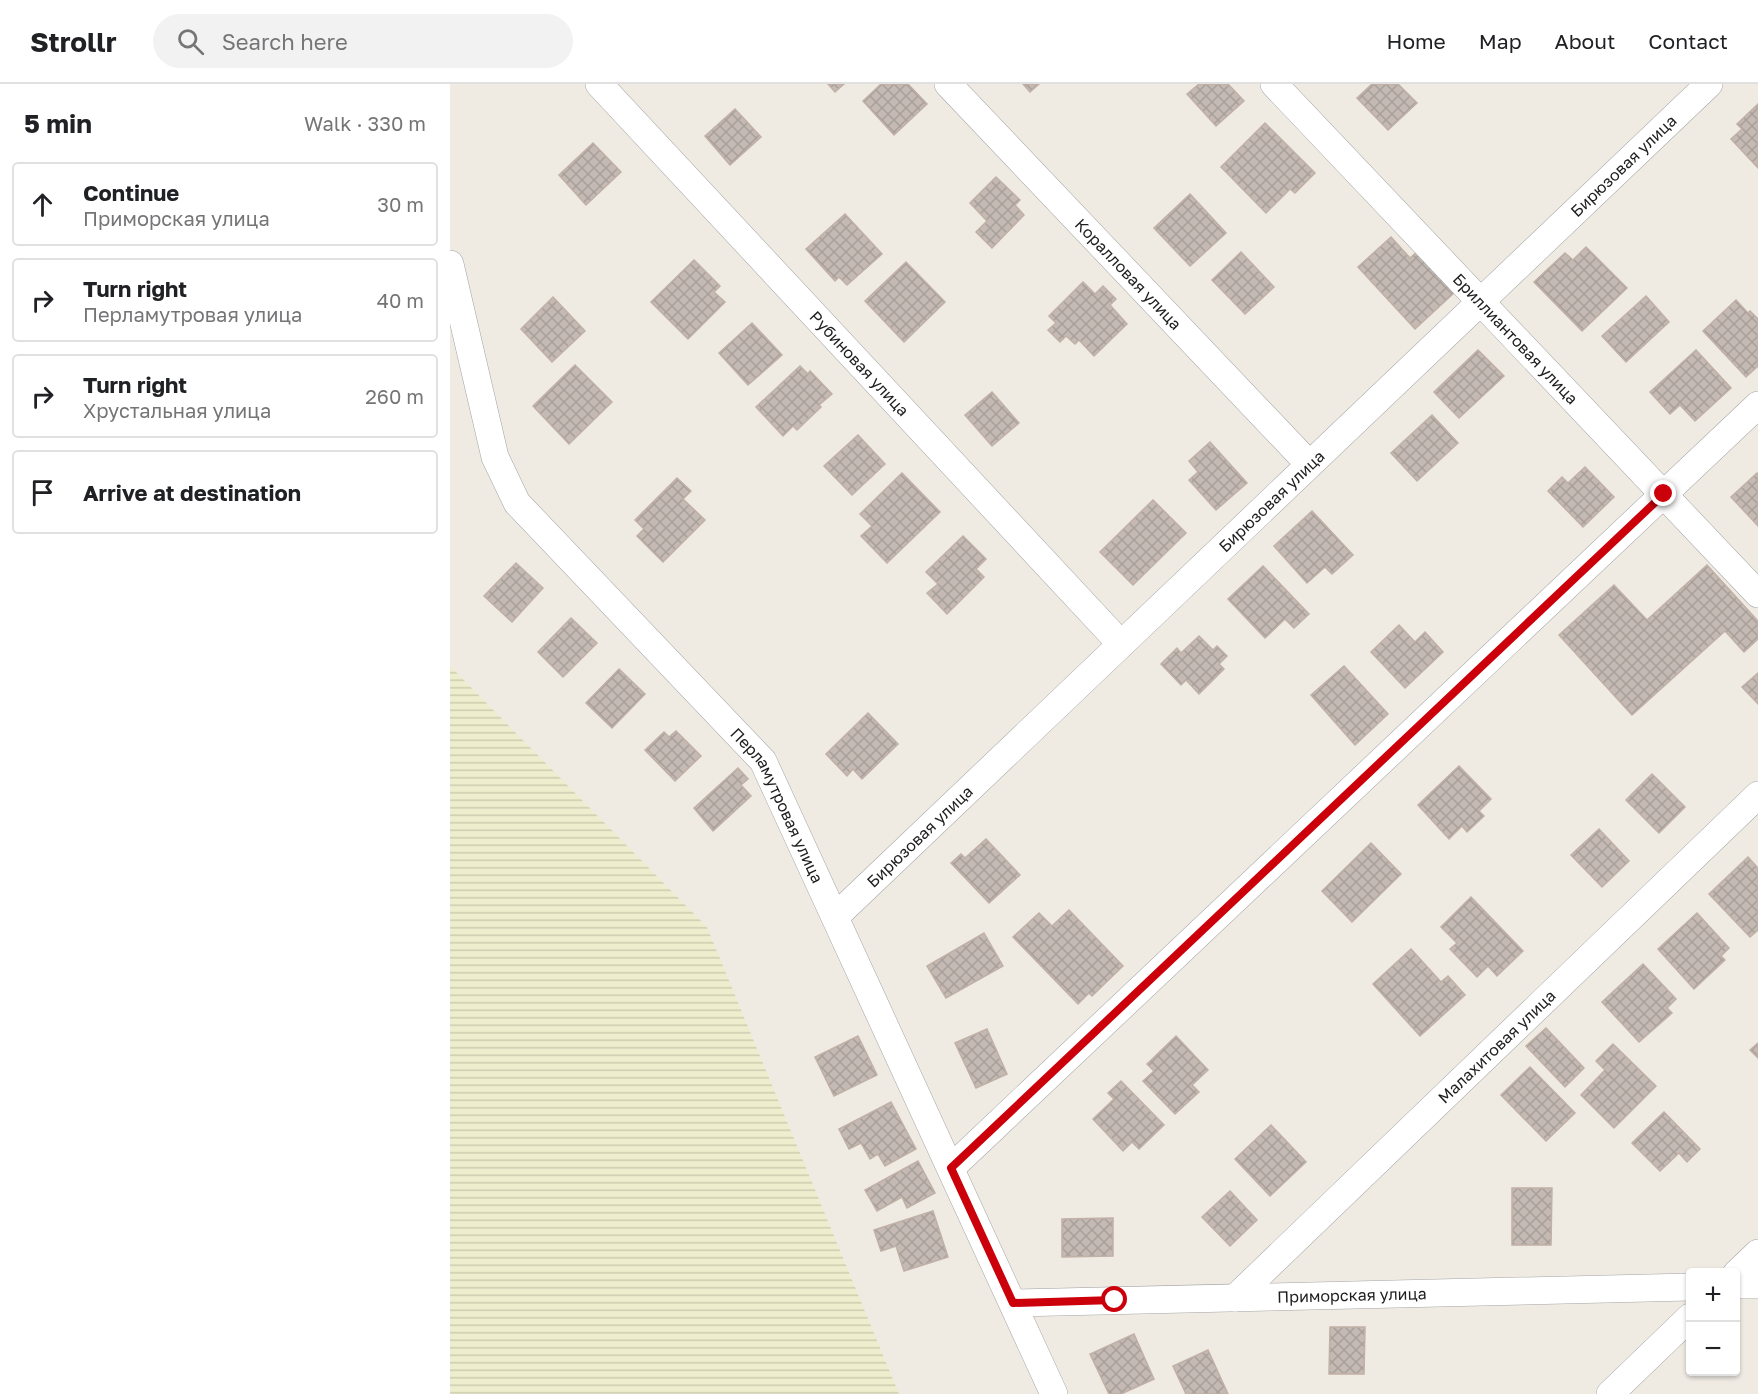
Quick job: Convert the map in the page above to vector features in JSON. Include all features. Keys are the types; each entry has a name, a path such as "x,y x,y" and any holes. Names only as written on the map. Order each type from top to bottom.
{"street":[{"name":"Рубиновая улица","path":"599,84 1121,644"},
{"name":"Коралловая улица","path":"948,84 1309,464"},
{"name":"Бирюзовая улица","path":"835,917 1709,84"},
{"name":"Бриллиантовая улица","path":"1288,89 1480,301 1758,594"},
{"name":"Перламутровая улица","path":"450,264 495,457 517,503 763,760 1054,1394"},
{"path":"951,1168 1758,405"},
{"name":"Малахитовая улица","path":"1235,1298 1758,795"},
{"path":"1740,1270 1758,1252"},
{"path":"1740,1286 1758,1285"},
{"name":"Приморская улица","path":"1013,1303 1686,1287"},
{"path":"1610,1394 1686,1321"}],"green space":[{"path":"450,666 707,927 899,1394 450,1394"}],"building":[{"path":"828,84 844,84 835,92"},
{"path":"881,84 908,84 927,104 894,135 863,101"},
{"path":"1023,84 1039,84 1030,92"},
{"path":"1199,84 1228,84 1244,101 1216,126 1187,94"},
{"path":"1372,84 1398,84 1417,103 1388,130 1357,98"},
{"path":"1758,104 1758,168 1731,139 1742,129 1737,124"},
{"path":"735,109 761,137 730,165 705,136"},
{"path":"1265,123 1315,173 1295,193 1290,189 1266,213 1221,167"},
{"path":"593,143 621,172 586,205 559,175"},
{"path":"996,177 1020,200 1015,205 1024,215 992,248 976,232 987,221 970,203"},
{"path":"1190,194 1226,233 1190,266 1154,228"},
{"path":"845,214 882,254 847,285 839,277 835,281 806,249"},
{"path":"1391,237 1410,258 1418,251 1455,292 1415,329 1358,267"},
{"path":"1586,247 1627,288 1582,331 1534,282 1565,253 1573,260"},
{"path":"1241,252 1274,287 1245,314 1212,280"},
{"path":"694,260 720,286 714,292 725,302 688,339 651,302"},
{"path":"906,262 945,302 904,342 865,301"},
{"path":"1083,282 1095,294 1103,286 1116,299 1110,305 1127,324 1094,356 1079,340 1075,344 1066,336 1060,342 1048,330 1056,323 1049,316"},
{"path":"1646,296 1669,322 1626,362 1602,336"},
{"path":"553,297 585,331 552,362 521,329"},
{"path":"1736,300 1748,313 1750,311 1758,319 1758,366 1746,377 1703,331"},
{"path":"752,323 782,355 748,385 719,353"},
{"path":"1478,350 1504,376 1459,418 1434,392"},
{"path":"1696,350 1731,388 1695,421 1680,405 1670,414 1650,392"},
{"path":"575,365 612,402 569,444 533,406"},
{"path":"800,366 808,374 810,371 832,394 797,430 793,426 783,436 756,407"},
{"path":"992,392 1019,423 992,446 965,415"},
{"path":"1432,415 1458,443 1417,481 1391,453"},
{"path":"858,435 885,464 852,495 824,466"},
{"path":"1210,442 1247,483 1216,510 1189,480 1198,472 1189,461"},
{"path":"1585,467 1614,497 1583,527 1548,491 1562,477 1568,483"},
{"path":"902,473 940,512 887,563 861,536 872,526 860,514"},
{"path":"1758,474 1758,526 1731,497"},
{"path":"677,478 691,491 683,499 705,520 663,562 637,536 644,529 635,520"},
{"path":"1153,500 1186,533 1133,585 1100,552"},
{"path":"1312,511 1353,555 1332,574 1325,567 1307,583 1274,546"},
{"path":"963,536 986,559 976,569 984,577 947,614 927,593 938,584 926,572"},
{"path":"516,563 543,588 512,622 484,596"},
{"path":"1707,565 1758,621 1758,639 1744,652 1725,631 1632,715 1559,635 1614,585 1647,620"},
{"path":"1263,566 1309,614 1294,628 1285,619 1265,638 1228,599"},
{"path":"571,618 597,643 563,677 538,652"},
{"path":"1399,625 1415,642 1425,632 1443,652 1405,688 1371,652"},
{"path":"1199,636 1213,650 1217,646 1227,656 1219,664 1224,669 1199,694 1186,680 1181,685 1161,664 1177,648 1181,653"},
{"path":"1344,666 1388,714 1355,745 1311,695"},
{"path":"619,669 645,694 612,728 586,703"},
{"path":"1758,673 1758,704 1742,687"},
{"path":"868,713 898,744 862,779 853,769 847,776 826,754"},
{"path":"676,731 701,756 675,781 645,750 664,732 669,737"},
{"path":"1459,766 1491,799 1479,811 1484,816 1467,832 1462,826 1449,839 1418,805"},
{"path":"738,768 748,779 741,785 751,796 713,831 694,808"},
{"path":"1652,774 1685,807 1659,833 1626,800"},
{"path":"1599,829 1629,861 1602,887 1571,855"},
{"path":"986,839 1020,875 989,903 951,863 961,854 965,858"},
{"path":"1371,843 1401,874 1352,922 1322,891"},
{"path":"1748,857 1758,868 1758,930 1750,937 1709,894"},
{"path":"1471,897 1523,951 1497,976 1488,966 1477,977 1450,949 1457,943 1441,927"},
{"path":"1069,910 1123,966 1092,996 1089,993 1078,1004 1013,937 1039,913 1052,926"},
{"path":"1697,913 1729,948 1721,956 1725,960 1694,989 1658,949"},
{"path":"984,933 1003,966 946,998 927,966"},
{"path":"1411,949 1441,982 1448,976 1465,995 1420,1036 1373,984"},
{"path":"1643,964 1676,999 1667,1008 1672,1013 1639,1042 1602,1002"},
{"path":"1546,1028 1584,1068 1565,1087 1526,1046"},
{"path":"987,1029 1007,1074 976,1088 955,1043"},
{"path":"858,1036 877,1075 834,1096 815,1057"},
{"path":"1176,1036 1208,1070 1192,1085 1199,1092 1175,1114 1143,1081 1154,1071 1147,1064"},
{"path":"1758,1043 1758,1058 1750,1050"},
{"path":"1613,1044 1656,1086 1614,1128 1581,1095 1605,1070 1596,1061"},
{"path":"1530,1067 1575,1113 1546,1141 1501,1095"},
{"path":"1121,1081 1164,1125 1139,1149 1132,1142 1123,1151 1093,1119 1114,1099 1108,1093"},
{"path":"891,1102 916,1149 885,1166 878,1154 870,1159 861,1143 849,1149 839,1129"},
{"path":"1664,1112 1700,1149 1687,1162 1679,1153 1660,1171 1632,1143"},
{"path":"1271,1125 1306,1162 1270,1196 1235,1159"},
{"path":"918,1161 935,1193 907,1208 902,1197 877,1211 865,1190"},
{"path":"1512,1188 1552,1188 1551,1245 1512,1245"},
{"path":"1230,1191 1257,1220 1230,1246 1202,1217"},
{"path":"933,1211 948,1257 904,1271 896,1246 881,1251 874,1230"},
{"path":"1113,1218 1113,1256 1062,1257 1062,1219"},
{"path":"1330,1327 1365,1327 1364,1374 1329,1374"},
{"path":"1134,1334 1154,1379 1121,1394 1109,1394 1090,1354"},
{"path":"1208,1350 1228,1394 1186,1394 1173,1366"}],"route":[{"path":"1115,1300 1013,1303 951,1168 1664,494"}]}
